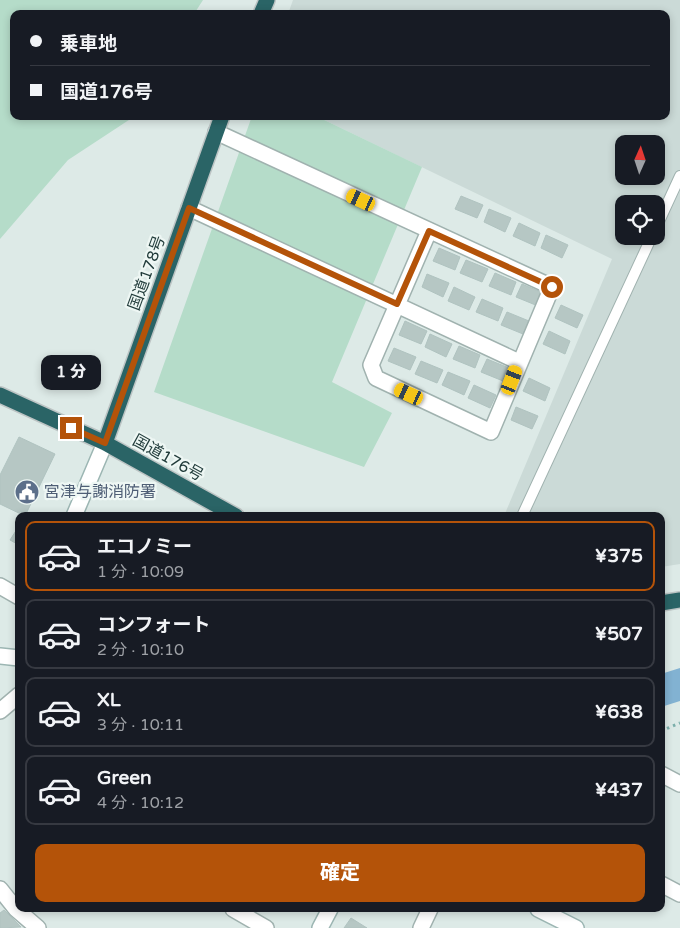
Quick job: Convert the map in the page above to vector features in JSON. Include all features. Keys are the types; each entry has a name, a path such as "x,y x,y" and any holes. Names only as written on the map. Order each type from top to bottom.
{"highway":[{"name":"国道178号","path":"105,443 220,120"},
{"name":"国道176号","path":"0,395 105,443 229,512"},
{"path":"665,602 680,600"}],"street":[{"path":"216,132 552,287 491,432 376,378 371,365 429,231"},
{"path":"189,208 519,362"},
{"path":"76,512 105,443"},
{"path":"0,586 15,595"},
{"path":"0,656 15,658"},
{"path":"0,711 15,698"},
{"path":"665,776 680,784"},
{"path":"665,886 680,894"},
{"path":"0,889 15,908"},
{"path":"19,912 38,928"},
{"path":"238,912 266,928"},
{"path":"320,928 328,912"},
{"path":"421,928 429,912"},
{"path":"544,912 576,928"}],"lane":[{"path":"665,208 680,176"},
{"path":"524,512 648,245"}],"path":[{"path":"665,729 680,723"}],"shaded area":[{"path":"293,0 680,0 680,564 665,566 665,512 506,512 612,259 324,120 670,120 670,10 289,10"}],"green space":[{"path":"0,0 203,0 197,10 10,10 10,120 129,120 68,160 0,239"},
{"path":"251,120 324,120 422,167 332,382 392,413 364,467 154,392"}],"water":[{"path":"680,668 680,701 665,706 665,673"}],"building":[{"path":"461,196 483,205 477,218 455,209"},
{"path":"489,209 511,218 505,232 484,222"},
{"path":"519,223 540,233 535,246 513,236"},
{"path":"546,235 568,245 562,258 541,248"},
{"path":"439,248 460,257 455,270 433,261"},
{"path":"466,260 488,269 482,282 460,273"},
{"path":"495,273 516,282 511,295 489,286"},
{"path":"427,274 449,283 443,297 422,287"},
{"path":"522,284 543,293 538,306 516,297"},
{"path":"454,287 475,297 469,310 448,301"},
{"path":"482,299 503,308 498,321 476,312"},
{"path":"561,305 583,315 577,328 555,318"},
{"path":"507,312 529,321 523,334 501,325"},
{"path":"405,321 427,331 421,344 399,335"},
{"path":"549,331 570,341 565,354 543,344"},
{"path":"430,334 452,344 446,357 425,347"},
{"path":"459,346 480,355 475,368 453,359"},
{"path":"394,348 416,357 410,370 388,361"},
{"path":"487,359 509,368 503,381 481,372"},
{"path":"421,361 443,370 437,383 415,374"},
{"path":"448,372 470,381 464,395 442,385"},
{"path":"529,378 550,388 545,401 523,391"},
{"path":"474,385 496,395 490,408 468,398"},
{"path":"516,407 538,416 532,429 511,420"},
{"path":"19,437 55,454 27,512 17,512 0,504 0,475"},
{"path":"15,532 15,543 10,540"},
{"path":"4,910 21,927 0,928 0,913"},
{"path":"351,918 367,928 344,928"}],"place":[{"name":"宮津与謝消防署","path":"27,492"}],"route":[{"path":"71,428 105,443 189,208 202,212 397,304 429,231 552,287"}]}
